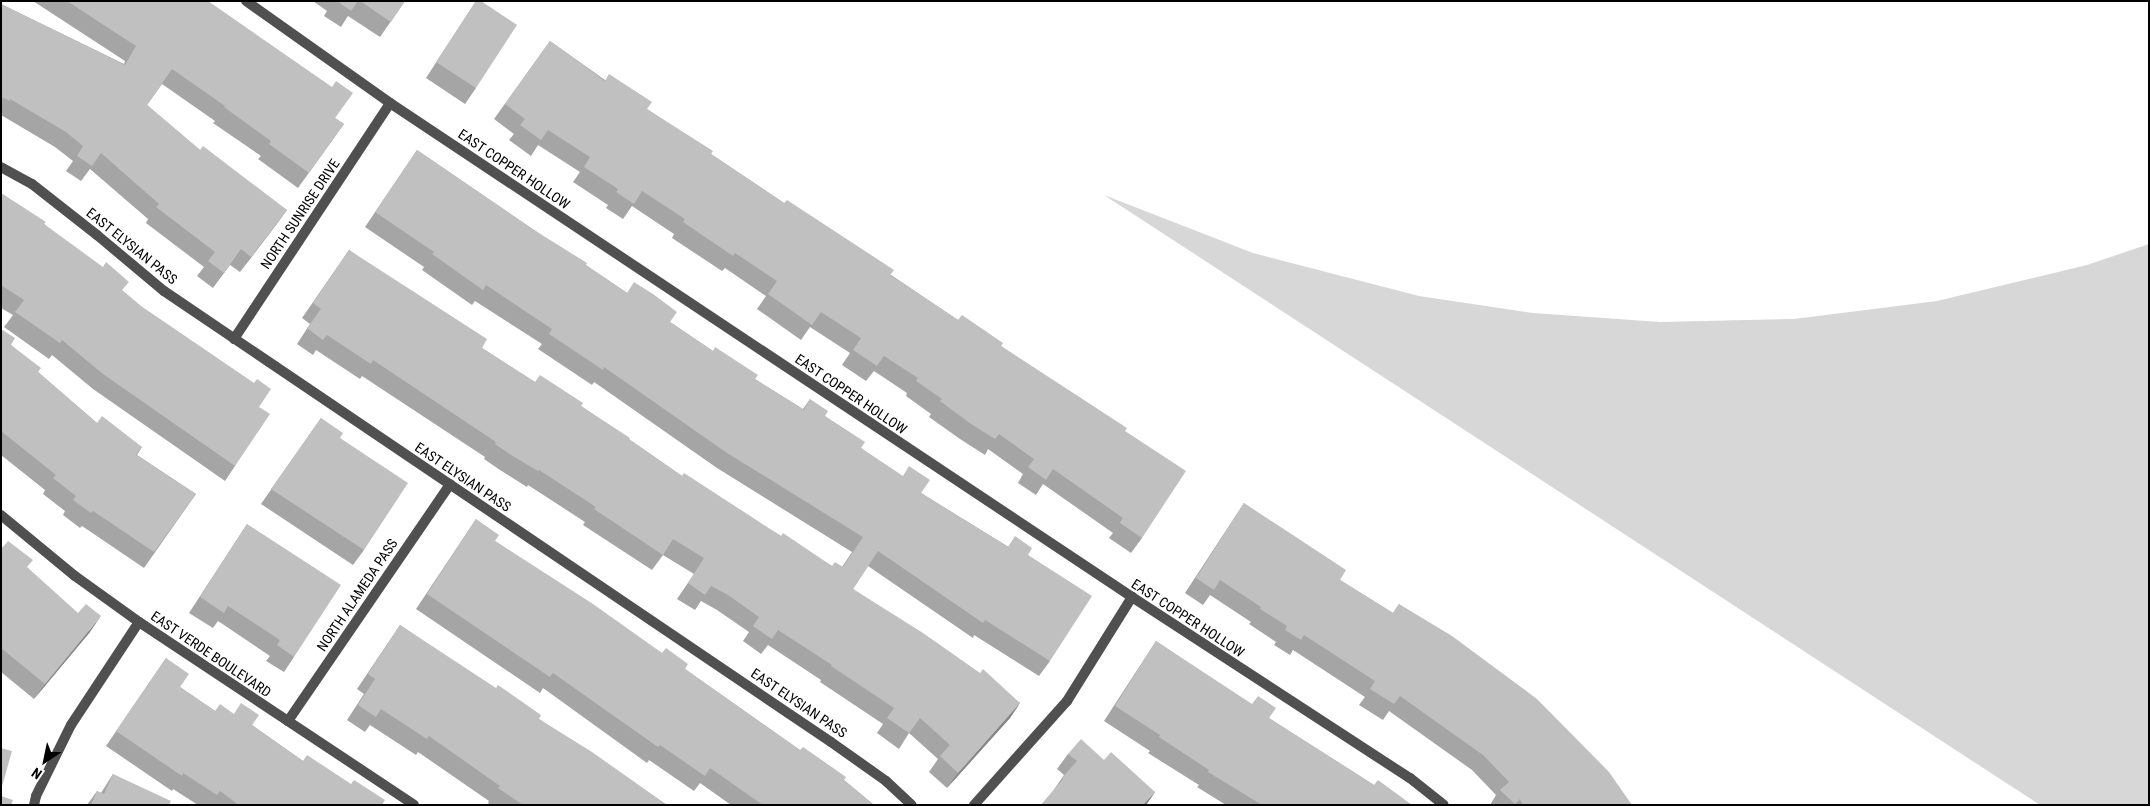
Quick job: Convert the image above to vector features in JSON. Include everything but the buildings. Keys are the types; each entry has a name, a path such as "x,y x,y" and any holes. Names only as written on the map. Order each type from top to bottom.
{"street":[{"name":"EAST COPPER HOLLOW","path":"246,1 390,103 1132,597 1410,778 1444,805"},
{"name":"NORTH SUNRISE DRIVE","path":"234,339 390,103"},
{"name":"EAST ELYSIAN PASS","path":"1,168 32,184 164,291 831,742 886,781 912,805"},
{"name":"NORTH ALAMEDA PASS","path":"288,721 450,484"},
{"name":"EAST VERDE BOULEVARD","path":"1,515 75,576 138,622 414,805"},
{"path":"974,805 1067,700 1132,597"},
{"path":"34,805 36,796 71,725 138,622"}],"shaded area":[{"path":"1104,195 1253,253 1419,296 1533,313 1660,322 1794,319 1937,301 2087,265 2149,244 2149,805 2040,805"}]}
